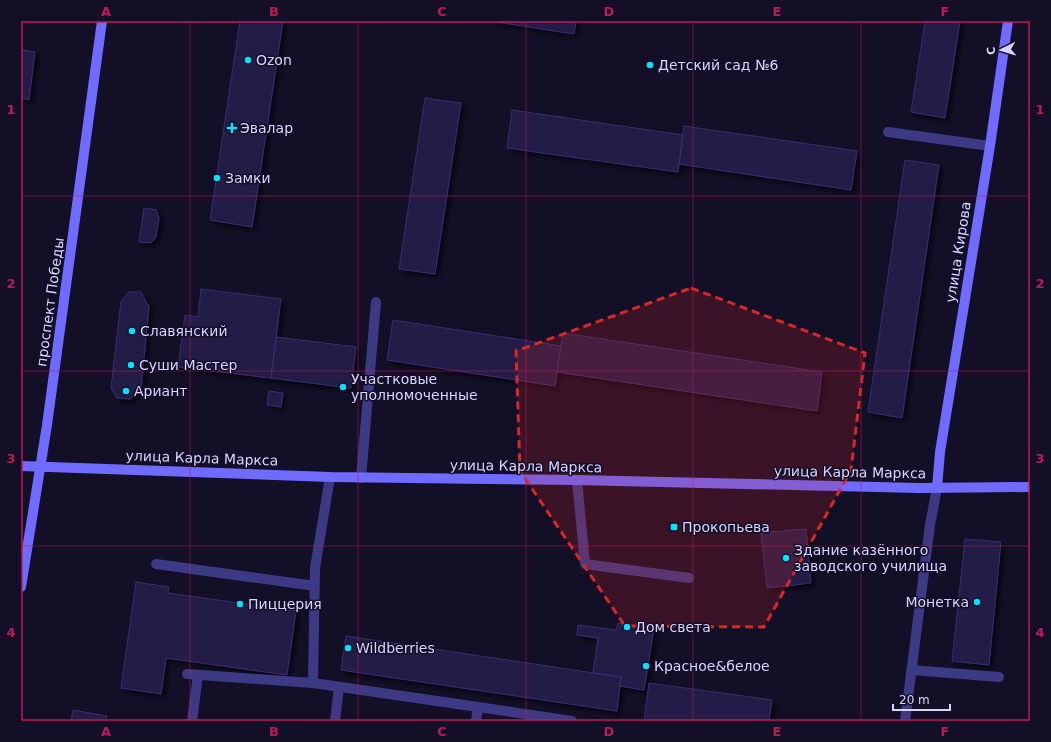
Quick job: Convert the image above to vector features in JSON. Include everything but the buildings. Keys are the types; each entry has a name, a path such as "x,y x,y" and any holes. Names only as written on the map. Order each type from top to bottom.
{"main road":[{"name":"проспект Победы","path":"21,587 41,466 102,21"},
{"name":"улица Кирова","path":"937,488 940,452 990,146 1008,21"},
{"name":"улица Карла Маркса","path":"21,466 360,478 577,480 937,488 1030,487"}],"street":[{"path":"888,132 990,146"},
{"path":"360,478 376,302"},
{"path":"313,683 315,568 330,477"},
{"path":"577,480 585,564 689,578"},
{"path":"906,721 930,525 937,488"},
{"path":"156,564 315,586"},
{"path":"912,670 999,677"},
{"path":"187,674 313,683 572,721"},
{"path":"192,721 198,675"},
{"path":"335,721 340,687"},
{"path":"476,721 478,707"}],"highlighted area":[{"path":"691,288 865,353 851,470 764,627 625,626 520,471 516,351"}],"place":[{"name":"Ozon","path":"248,60"},
{"name":"Детский сад №6","path":"650,65"},
{"name":"Эвалар","path":"232,128"},
{"name":"Замки","path":"217,178"},
{"name":"Славянский","path":"132,331"},
{"name":"Суши Мастер","path":"131,365"},
{"name":"Участковые уполномоченные","path":"343,387"},
{"name":"Ариант","path":"126,391"},
{"name":"Прокопьева","path":"674,527"},
{"name":"Здание казённого заводского училища","path":"786,558"},
{"name":"Монетка","path":"977,602"},
{"name":"Пиццерия","path":"240,604"},
{"name":"Дом света","path":"627,627"},
{"name":"Wildberries","path":"348,648"},
{"name":"Красное&белое","path":"646,666"}]}
